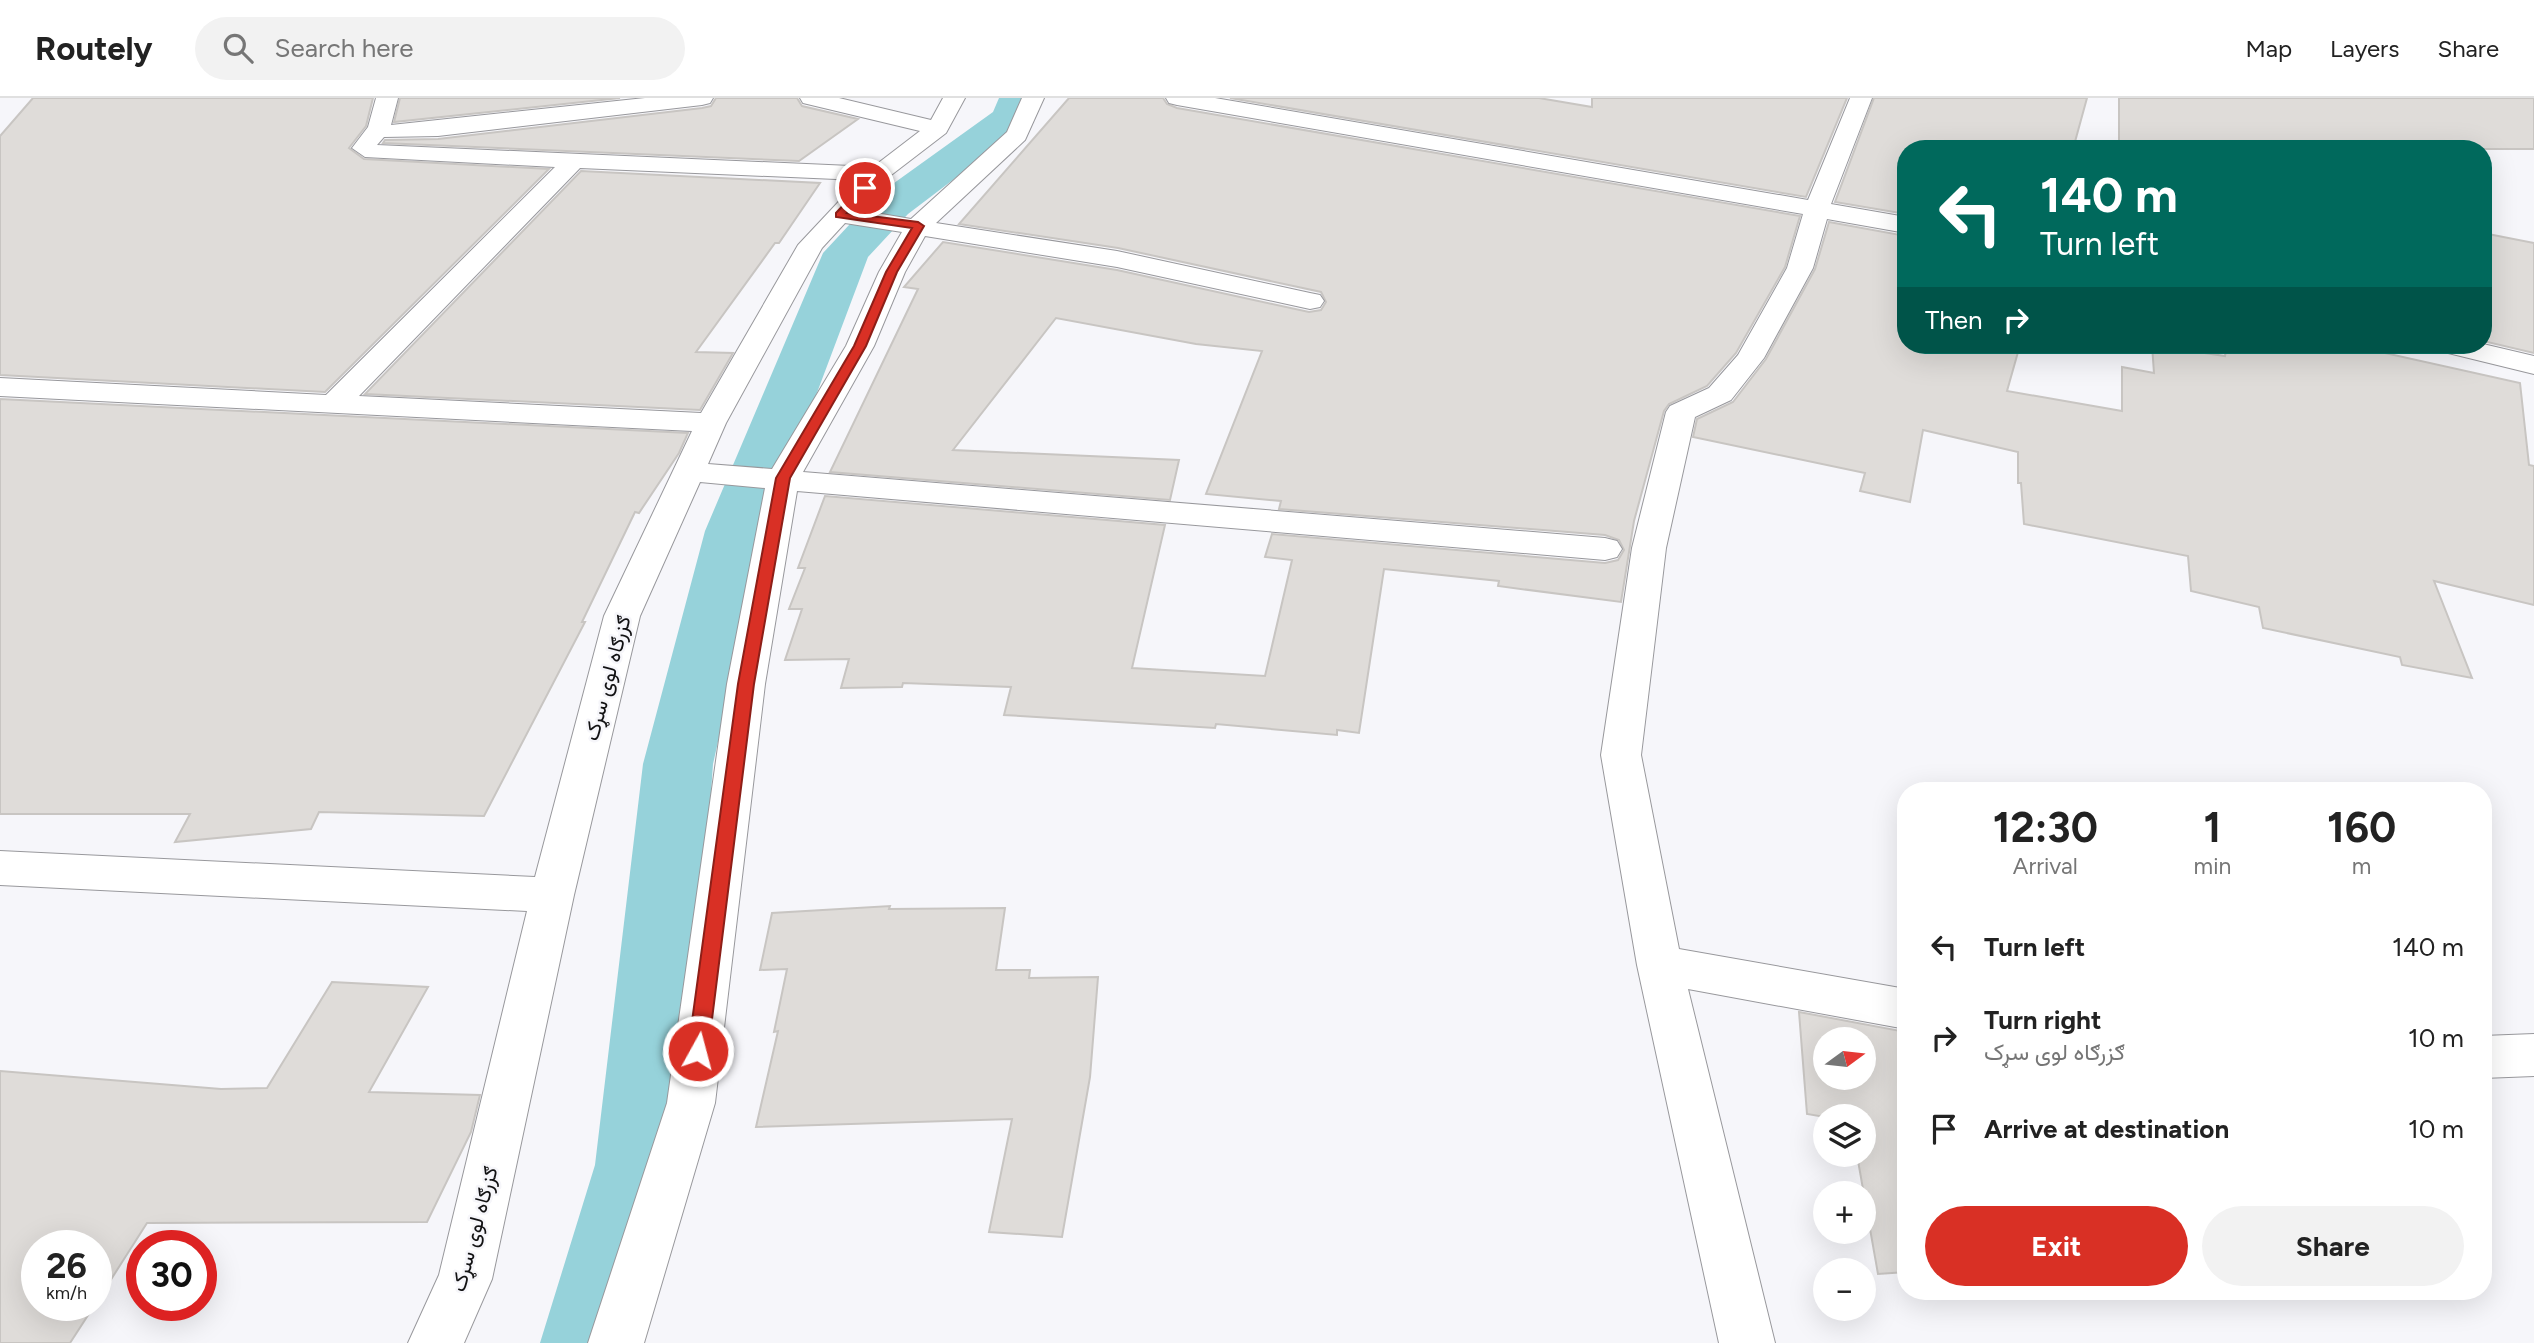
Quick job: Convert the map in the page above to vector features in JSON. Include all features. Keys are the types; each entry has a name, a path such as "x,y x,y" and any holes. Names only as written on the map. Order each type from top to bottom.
{"street":[{"path":"387,98 379,129 364,148 373,152 878,174"},
{"path":"379,129 398,133 702,98"},
{"path":"811,98 946,113"},
{"path":"616,1343 691,1103 746,684 783,478 860,346 892,272 918,226 1017,135 1033,98"},
{"path":"1177,98 1897,223"},
{"path":"1747,1343 1660,965 1621,755 1652,535 1681,412 1720,394 1750,358 1800,268 1817,208 1861,98"},
{"name":"ګزرګاه لوی سړک","path":"436,1343 464,1279 552,895 622,616 711,423 811,245 878,174 946,113"},
{"path":"334,404 574,161"},
{"path":"839,215 1116,259 1310,300"},
{"path":"2488,354 2534,365"},
{"path":"0,387 711,423"},
{"path":"689,472 1605,549"},
{"path":"0,868 552,895"},
{"path":"1660,965 1897,1007"},
{"path":"2492,1057 2534,1055"}],"building":[{"path":"33,98 373,98 366,126 349,148 364,159 549,169 325,392 0,375 0,136"},
{"path":"400,98 620,98 394,122"},
{"path":"716,98 797,98 802,106 858,119 799,161 383,143 385,140 438,139 702,108 711,106"},
{"path":"1069,98 1163,98 1167,104 1177,108 1800,216 1785,267 1736,353 1707,386 1669,404 1664,411 1634,521 1621,602 1498,586 1499,581 1384,569 1359,733 1337,730 1337,735 1216,724 1215,728 1004,715 1011,687 903,683 902,687 841,688 849,659 785,660 802,609 789,609 805,568 798,568 825,496 1165,525 1132,668 1265,676 1292,560 1265,557 1272,534 1605,563 1618,560 1624,550 1619,540 1605,535 1279,509 1281,501 1206,494 1262,351 1196,344 1056,318 953,450 1179,460 1170,500 830,472 918,289 904,287 943,242 1117,270 1309,312 1321,310 1326,302 1321,292 1118,248 959,224"},
{"path":"1230,98 1539,98 1592,107 1592,98 1847,98 1806,197"},
{"path":"1874,98 2087,98 2075,140 1897,140 1897,212 1835,202"},
{"path":"2119,98 2534,98 2534,149 2492,149 2492,140 2119,140"},
{"path":"581,171 820,183 779,243 775,243 696,352 733,353 700,410 365,394"},
{"path":"1829,222 1897,234 1897,354 2017,354 2007,391 2122,411 2122,367 2154,373 2153,354 2390,354 2520,383 2529,465 2534,466 2534,605 2434,581 2472,678 2402,665 2400,657 2263,628 2259,607 2191,591 2188,556 2024,524 2021,483 2018,483 2018,452 1923,430 1910,502 1860,491 1865,473 1693,437 1697,419 1733,402 1766,359 1815,269"},
{"path":"2492,235 2534,243 2534,353 2492,343"},
{"path":"0,399 688,433 679,453 639,513 635,512 582,622 585,622 484,816 319,812 311,829 175,842 190,814 0,814"},
{"path":"890,906 889,909 1005,908 996,970 1030,970 1029,978 1098,977 1090,1077 1062,1237 989,1232 1012,1119 756,1127 778,1031 774,1032 787,969 760,970 772,913"},
{"path":"332,982 428,987 369,1092 480,1095 471,1132 427,1222 147,1223 143,1230 126,1230 126,1256 112,1278 112,1230 21,1230 21,1321 84,1321 70,1343 0,1343 0,1071 221,1089 267,1088"},
{"path":"1799,1012 1897,1030 1897,1273 1878,1274 1873,1244 1876,1244 1876,1181 1862,1181 1859,1167 1876,1167 1876,1104 1813,1104 1813,1115 1807,1114"}],"waterway":[{"path":"589,1343 640,1165 678,764 735,531 846,253 892,205 1010,118 1018,98"}],"route":[{"path":"698,1051 746,684 783,478 860,346 892,272 918,226 839,215 865,188"}]}
